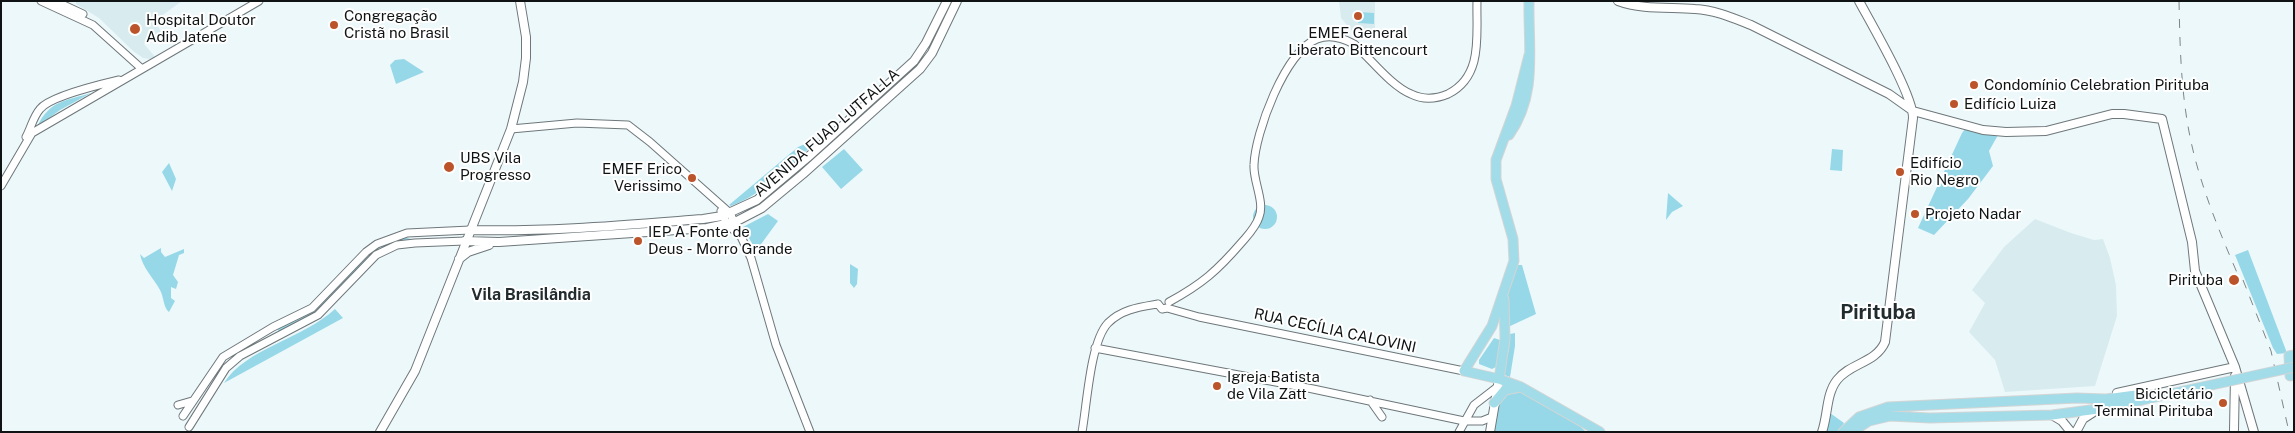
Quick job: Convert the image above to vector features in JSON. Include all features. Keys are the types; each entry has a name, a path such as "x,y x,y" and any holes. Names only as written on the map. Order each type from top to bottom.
{"main road":[{"path":"380,432 415,371 511,129 523,82 526,58 526,37 520,1"},
{"name":"AVENIDA FUAD LUTFALLA","path":"465,242 499,242 547,234 726,215 766,194 905,70 920,53 947,1"},
{"name":"AVENIDA FUAD LUTFALLA","path":"470,230 547,234 691,229 735,222 762,208 803,174 920,69 932,53 957,1"},
{"path":"1516,116 1528,94 1531,71 1529,55 1529,1"},
{"path":"1618,1 1648,7 1698,9 1734,18 1889,94 1909,101"},
{"path":"1822,432 1831,393 1838,379 1878,353 1885,342 1908,169 1913,111 1902,83 1859,1"},
{"path":"1464,372 1488,334 1504,294 1514,261 1515,249 1496,179 1496,160 1502,143 1516,125 1520,87 1529,55"},
{"path":"1889,94 1896,91 1902,83"},
{"path":"1520,87 1528,94"},
{"path":"1889,94 1913,111 1983,130 2006,132 2060,129 2112,114 2144,115 2162,119 2192,242 2196,271 2234,367 2254,432"},
{"path":"458,260 476,249 499,242"},
{"path":"1490,430 1496,375 1505,339 1504,294"},
{"path":"1488,334 1498,332 1505,339"},
{"path":"2294,355 2289,356 2290,376 2294,375"},
{"path":"1852,432 1870,421 1890,416 1930,418 2052,415 2098,409 2294,360"},
{"path":"1843,432 1859,417 1888,408 2142,397 2294,366"},
{"path":"2071,432 2049,412 2051,404 2152,387 2234,367"},
{"path":"2233,431 2234,367"},
{"name":"RUA CECÍLIA CALOVINI","path":"1464,372 1496,375 1578,419"},
{"path":"1494,403 1507,389 1521,387"},
{"path":"1981,417 1977,412 1978,407 1997,402"},
{"path":"1992,416 1997,412 2018,410 2022,406 2021,402"},
{"path":"2076,432 2083,419 2098,409"},
{"path":"1578,419 1592,432"},
{"path":"1578,419 1600,432"},
{"path":"1482,421 1490,430"},
{"path":"2233,431 2238,426 2244,424 2250,426 2254,432"}],"street":[{"path":"41,1 93,25 132,60 144,68"},
{"path":"55,1 101,25 144,68"},
{"path":"1,186 32,133 259,1"},
{"path":"1168,305 1210,278 1257,222 1261,207 1254,164 1259,135 1274,92 1304,47 1317,39 1330,37 1346,40 1354,44 1394,83 1410,94 1431,98 1443,96 1460,85 1473,66 1477,37 1477,1"},
{"path":"22,149 34,120 45,104 128,76 134,68 132,60"},
{"path":"95,86 100,91 96,96"},
{"path":"511,129 577,123 628,125 650,142 720,206 726,215 735,222 754,268 776,345 810,432"},
{"path":"726,215 727,224 740,236"},
{"path":"184,416 192,401 223,357 273,327 312,308 366,252 395,236 415,232 470,230"},
{"path":"415,232 415,243"},
{"path":"189,427 226,368 240,356 318,315 376,255 397,246 415,243 465,242"},
{"name":"RUA CECÍLIA CALOVINI","path":"1095,348 1108,323 1130,309 1158,304 1162,310 1168,305 1199,317 1464,372"},
{"path":"273,327 278,337"},
{"path":"1082,432 1095,348 1370,400 1464,421 1482,421 1492,417"},
{"path":"1459,432 1474,405 1496,388"},
{"path":"1370,400 1382,417"},
{"path":"178,405 192,401"}],"shaded area":[{"name":"Hospital Doutor Adib Jatene","path":"76,1 182,1 160,17 158,26 161,32 144,44 156,58 150,59 143,58 133,51 99,18 76,4"},
{"name":"EMEF General Liberato Bittencourt","path":"1339,1 1375,1 1375,32 1352,31 1341,18"},
{"path":"1359,12 1374,13 1374,24 1358,23"},
{"path":"404,59 424,72 396,84 390,65 395,60"},
{"path":"91,93 60,110 37,127 47,111 53,106"},
{"path":"1965,129 1998,135 1989,151 1993,166 1968,199 1934,235 1918,228"},
{"path":"821,137 768,185 744,200 731,206 729,205 798,147"},
{"path":"844,149 863,170 841,189 822,167"},
{"path":"1832,149 1843,150 1842,171 1830,170"},
{"path":"169,163 176,179 172,191 162,172"},
{"path":"1668,193 1683,206 1672,212 1666,220"},
{"path":"1265,205 1274,208 1277,217 1274,226 1265,229 1256,226 1253,217 1256,208"},
{"path":"768,214 778,221 756,251 743,227"},
{"path":"2035,219 2094,240 2103,239 2110,258 2116,285 2117,316 2095,386 2005,392 1995,360 1969,332 1985,303 1972,290 2004,247"},
{"path":"404,237 411,239 382,248 371,256 323,307 312,315 280,332 277,329 313,310 376,250"},
{"path":"161,248 161,252 165,257 184,249 184,253 179,255 173,275 178,282 176,289 171,287 171,298 175,301 169,312 160,290 141,259 140,254 144,258"},
{"path":"2248,250 2287,353 2277,354 2273,348 2235,255"},
{"path":"850,264 858,269 857,284 854,288 850,283"},
{"path":"1518,265 1522,265 1536,314 1506,328 1509,288"},
{"path":"335,309 343,318 224,383 246,361 308,328"},
{"path":"1515,333 1510,377 1502,374 1509,349 1510,334"},
{"path":"1494,338 1500,340 1501,344 1496,367 1492,369 1479,364 1479,360"},
{"path":"1514,390 1522,392 1578,424 1586,432 1494,432 1500,398"},
{"path":"1830,413 1844,423 1839,432 1823,432"}],"railway":[{"path":"2179,1 2183,92 2188,128 2206,195 2238,275"},
{"path":"2243,280 2271,351 2289,432"}],"place":[{"name":"EMEF General Liberato Bittencourt","path":"1358,16"},
{"name":"Congregação Cristã no Brasil","path":"334,25"},
{"name":"Hospital Doutor Adib Jatene","path":"135,29"},
{"name":"Condomínio Celebration Pirituba","path":"1974,85"},
{"name":"Edifício Luiza","path":"1954,104"},
{"name":"UBS Vila Progresso","path":"449,167"},
{"name":"Edifício Rio Negro","path":"1900,172"},
{"name":"EMEF Erico Verissimo","path":"692,178"},
{"name":"Projeto Nadar","path":"1915,214"},
{"name":"IEP A Fonte de Deus - Morro Grande","path":"638,241"},
{"name":"Pirituba","path":"2234,280"},
{"name":"Igreja Batista de Vila Zatt","path":"1217,386"},
{"name":"Bicicletário Terminal Pirituba","path":"2223,403"}],"district":[{"name":"Vila Brasilândia","path":"531,295"},
{"name":"Pirituba","path":"1878,313"}]}
